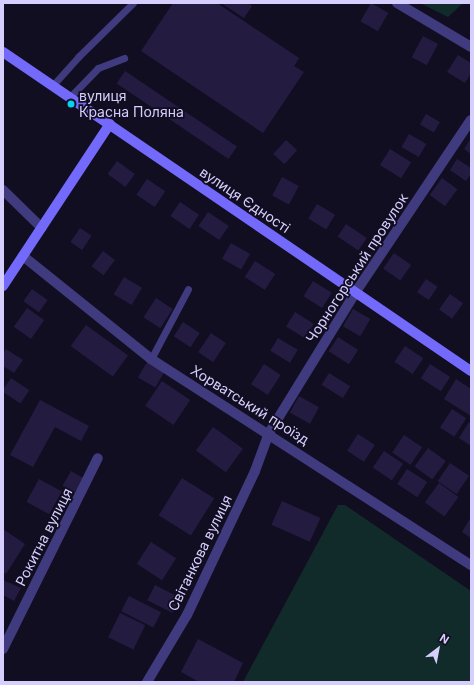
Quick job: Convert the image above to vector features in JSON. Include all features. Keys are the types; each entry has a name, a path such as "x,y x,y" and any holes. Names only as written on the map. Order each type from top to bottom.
{"main road":[{"name":"вулиця Єдності","path":"3,52 471,371"},
{"path":"3,286 110,124"}],"street":[{"path":"397,3 470,45"},
{"name":"Чорногорський провулок","path":"269,433 355,293 471,120"},
{"path":"3,190 42,228"},
{"name":"Хорватський проїзд","path":"23,256 151,359 269,433 471,565"},
{"name":"Світанкова вулиця","path":"147,682 186,615 255,471 269,433"},
{"name":"Рокитна вулиця","path":"3,649 98,458"}],"lane":[{"path":"53,85 133,3"},
{"path":"70,97 98,68 124,58"},
{"path":"151,359 188,289"}],"green space":[{"path":"420,3 463,3 448,17"},
{"path":"338,505 345,505 471,591 471,682 243,682"}],"building":[{"path":"173,3 217,3 299,58 294,66 304,72 263,133 141,51"},
{"path":"221,3 248,3 252,6 244,18"},
{"path":"371,3 388,13 378,31 360,21"},
{"path":"423,36 438,44 427,65 412,57"},
{"path":"458,55 471,63 471,73 465,83 447,72"},
{"path":"125,71 237,146 229,159 117,83"},
{"path":"426,114 440,122 434,132 420,124"},
{"path":"409,134 426,144 419,157 402,147"},
{"path":"471,138 471,154 464,149"},
{"path":"286,140 297,150 284,164 273,154"},
{"path":"390,149 411,162 401,178 380,165"},
{"path":"457,159 471,168 471,174 466,181 450,170"},
{"path":"117,161 135,174 125,187 108,174"},
{"path":"282,177 299,186 289,204 272,196"},
{"path":"442,178 457,189 445,206 430,195"},
{"path":"147,179 165,191 155,207 136,195"},
{"path":"180,202 199,215 190,229 170,216"},
{"path":"317,204 335,215 326,229 308,219"},
{"path":"208,212 229,226 219,240 198,226"},
{"path":"346,224 367,238 358,250 338,236"},
{"path":"80,228 92,236 82,250 70,242"},
{"path":"231,243 250,254 241,270 222,259"},
{"path":"103,251 115,260 104,275 92,266"},
{"path":"394,253 411,265 400,281 383,269"},
{"path":"255,261 275,274 265,290 245,277"},
{"path":"124,277 142,288 132,305 114,294"},
{"path":"426,279 438,287 429,300 417,292"},
{"path":"313,281 332,293 322,308 303,296"},
{"path":"32,289 48,300 39,312 23,301"},
{"path":"450,294 463,303 452,319 439,310"},
{"path":"156,298 173,309 160,328 143,317"},
{"path":"27,308 44,320 31,339 14,327"},
{"path":"353,309 370,319 360,336 343,326"},
{"path":"295,312 314,324 305,338 286,326"},
{"path":"183,322 200,333 191,347 174,336"},
{"path":"86,325 128,356 113,377 71,346"},
{"path":"211,333 226,343 213,362 198,352"},
{"path":"338,337 358,350 349,364 329,351"},
{"path":"278,338 298,350 290,363 270,351"},
{"path":"405,346 423,358 413,374 394,362"},
{"path":"6,349 23,360 14,373 3,366 3,353"},
{"path":"147,362 164,372 155,388 138,378"},
{"path":"264,364 281,375 268,395 251,384"},
{"path":"430,364 450,377 441,391 421,378"},
{"path":"329,373 350,386 343,398 322,385"},
{"path":"11,378 29,390 20,404 3,392"},
{"path":"456,379 471,389 471,416 444,399"},
{"path":"162,381 190,400 173,425 145,406"},
{"path":"299,396 319,407 310,424 290,413"},
{"path":"40,400 89,426 81,441 55,427 33,467 10,455"},
{"path":"452,409 466,418 454,437 440,427"},
{"path":"469,422 471,424 471,446 459,438"},
{"path":"213,427 243,449 226,472 196,450"},
{"path":"358,434 375,445 364,462 347,451"},
{"path":"404,435 422,447 410,465 392,452"},
{"path":"428,448 446,461 432,480 414,467"},
{"path":"384,451 403,464 392,480 373,468"},
{"path":"450,463 469,476 457,494 438,481"},
{"path":"407,469 427,482 417,497 397,484"},
{"path":"71,471 83,478 75,493 62,486"},
{"path":"182,478 214,498 191,535 159,515"},
{"path":"39,479 62,492 49,514 26,502"},
{"path":"439,483 458,497 444,517 425,502"},
{"path":"282,501 320,518 310,542 271,525"},
{"path":"471,517 471,538 462,532"},
{"path":"3,529 25,544 6,574 3,572"},
{"path":"151,542 176,558 162,580 137,564"},
{"path":"3,580 21,588 14,601 3,595"},
{"path":"155,585 180,598 172,613 147,600"},
{"path":"129,596 161,612 153,627 121,611"},
{"path":"120,613 145,625 133,650 108,637"},
{"path":"198,639 243,663 234,682 199,682 181,672"}],"place":[{"name":"вулиця Красна Поляна","path":"71,104"}]}
